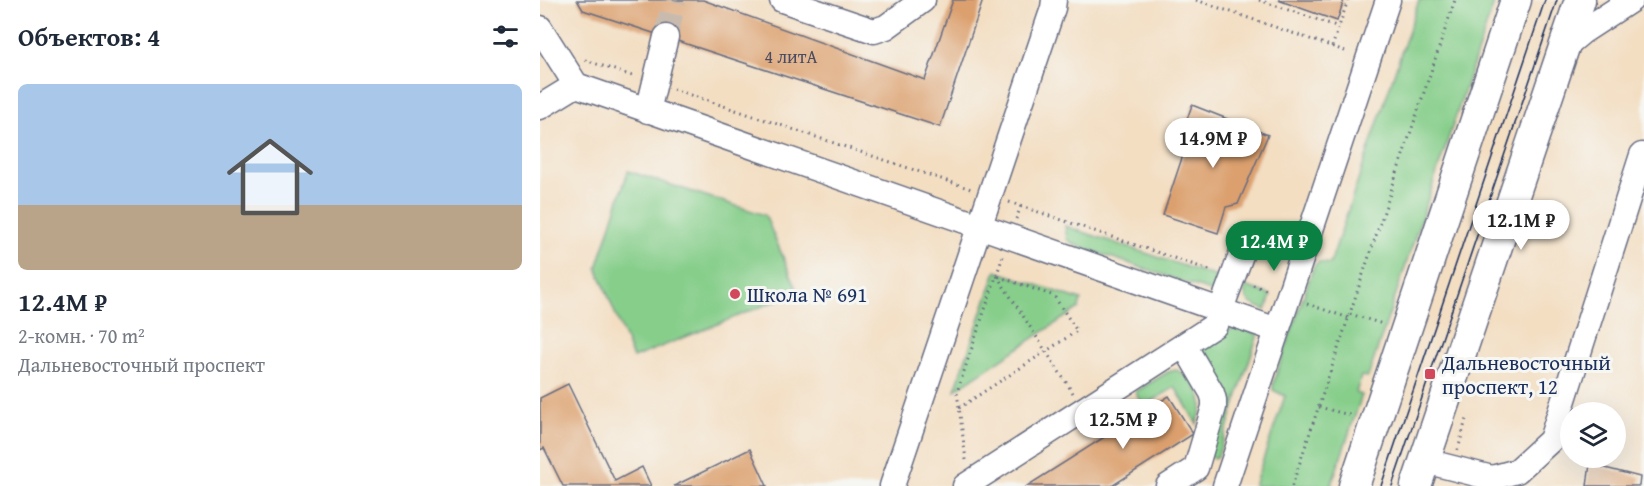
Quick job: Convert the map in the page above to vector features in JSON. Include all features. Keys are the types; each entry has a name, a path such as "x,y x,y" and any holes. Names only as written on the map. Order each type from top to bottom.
{"main road":[{"path":"1354,486 1516,0"},
{"path":"1420,473 1580,0"}],"street":[{"path":"782,0 828,6 874,31 886,27 923,0"},
{"path":"891,486 1054,0"},
{"path":"1196,468 1226,482 1271,327 1388,0"},
{"path":"1564,47 1582,32 1631,0"},
{"path":"540,28 576,85 1271,327"},
{"path":"648,111 666,38"},
{"path":"540,107 576,85"},
{"path":"1420,473 1454,468 1492,478 1517,471 1551,440 1642,155"},
{"path":"967,484 1215,325 1244,247"},
{"path":"1167,486 1196,468 1215,400 1184,345"}],"path":[{"path":"1196,0 1357,55"},
{"path":"1259,0 1339,27"},
{"path":"1332,47 1348,0"},
{"path":"1292,486 1455,0"},
{"path":"584,60 1277,293 1271,327"},
{"path":"967,484 957,392 1021,206"},
{"path":"997,276 1083,410"},
{"path":"959,408 1077,331 1054,296 997,276"},
{"path":"1299,301 1388,326"},
{"path":"1319,407 1357,417"},
{"path":"1454,468 1466,415"}],"green space":[{"path":"1419,0 1495,0 1368,377 1361,376 1356,393 1362,395 1331,486 1254,486 1285,396 1273,390 1273,384 1314,266 1319,262 1330,264"},
{"path":"628,171 765,215 798,292 633,358 597,268"},
{"path":"1065,226 1226,280 1218,289 1210,291 1075,245 1067,239"},
{"path":"996,271 1081,300 1079,308 955,390"},
{"path":"1245,286 1271,295 1266,310 1247,299"},
{"path":"1236,327 1258,334 1218,456 1214,458 1208,456 1227,399 1209,372 1203,349 1205,342"},
{"path":"1176,370 1190,379 1200,394 1202,407 1197,424 1175,387 1144,406 1135,392 1168,372"}],"building":[{"path":"577,0 703,0 925,80 953,0 983,0 940,127 583,10"},
{"path":"1278,0 1344,0 1337,21"},
{"path":"1192,105 1268,135 1238,204 1226,207 1218,233 1163,215 1192,128 1185,125"},
{"path":"568,384 615,481 642,467 651,486 563,486 544,448 540,450 540,398"},
{"path":"1169,396 1193,434 1112,486 1027,486"},
{"path":"750,449 767,486 674,486"},
{"path":"1589,468 1605,468 1640,477 1639,486 1587,486"}],"tunnel":[{"path":"666,37 674,0"}],"tram line":[{"path":"1381,486 1545,0"},
{"path":"1392,486 1557,0"}],"place":[{"name":"Школа № 691","path":"735,294"},
{"name":"Дальневосточный проспект, 12","path":"1430,374"}]}
